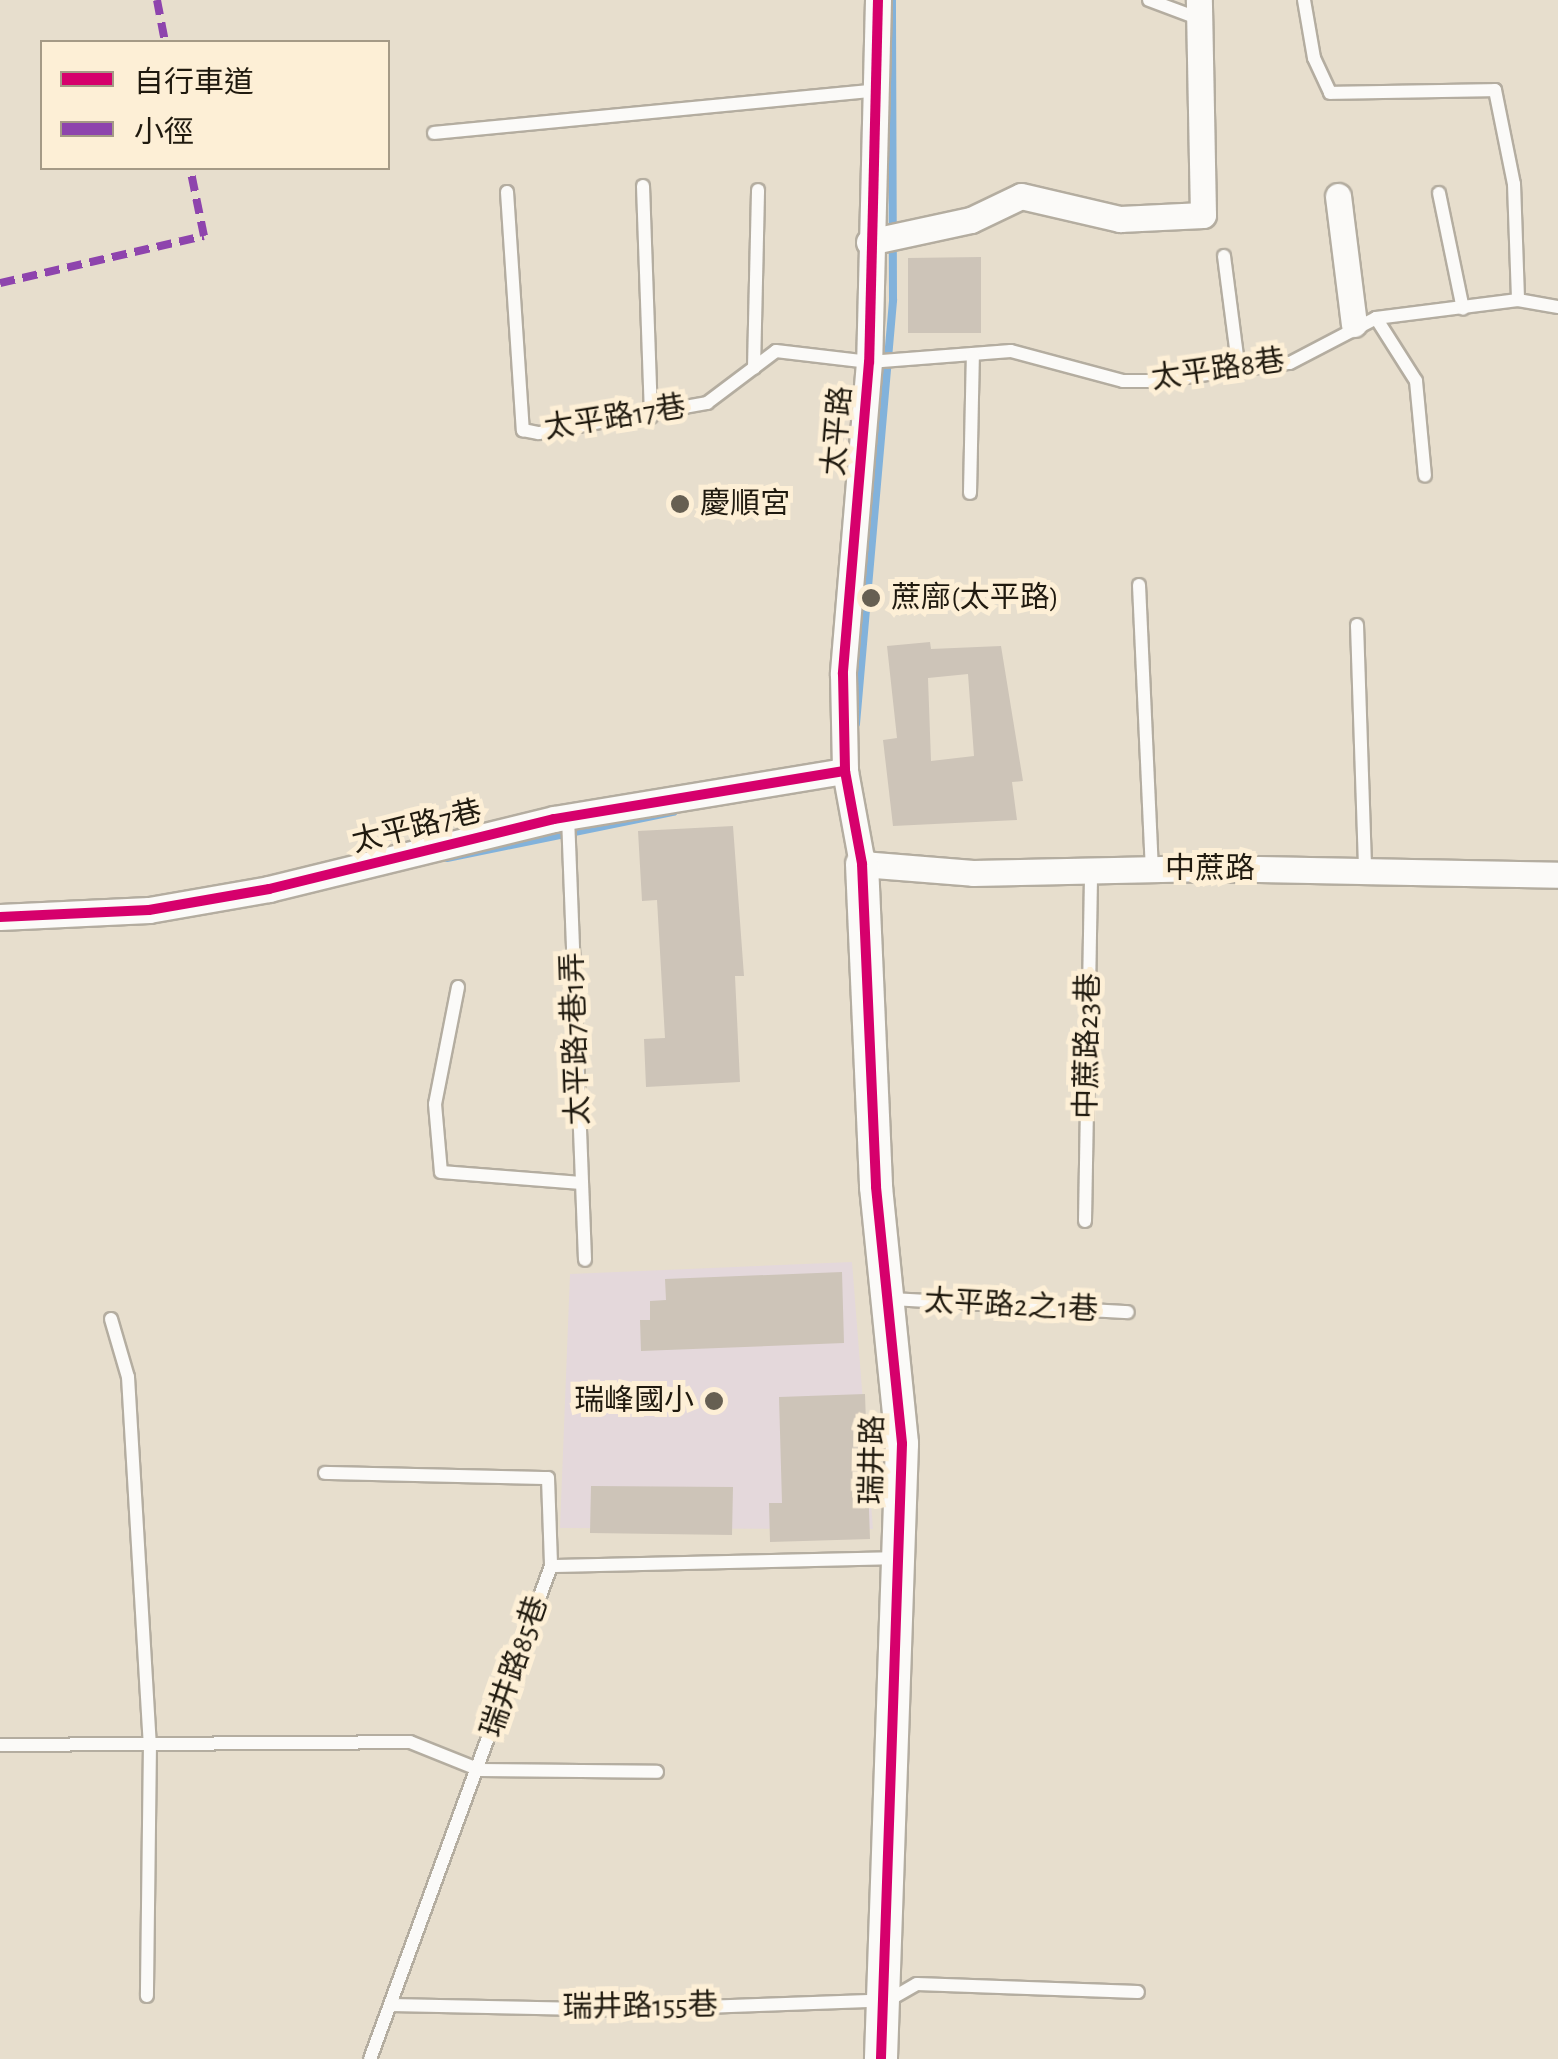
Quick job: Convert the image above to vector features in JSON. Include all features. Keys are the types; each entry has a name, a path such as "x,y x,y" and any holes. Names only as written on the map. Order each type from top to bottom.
{"street":[{"name":"太平路","path":"862,864 845,770 846,615 869,362 878,0"},
{"path":"869,242 972,220 1021,196 1120,219 1203,215 1200,10"},
{"path":"1338,196 1365,321"},
{"name":"太平路7巷","path":"0,917 149,910 269,889 744,781 845,770"},
{"name":"中蔗路","path":"862,864 973,873 1152,869 1558,875"},
{"name":"瑞井路","path":"862,864 876,1187 893,1299 902,1444 885,1780 888,2000 881,2059"}],"lane":[{"path":"1150,0 1200,10"},
{"path":"1304,0 1314,58 1330,93 1496,90 1514,184 1518,300"},
{"path":"434,133 874,91"},
{"path":"643,186 651,417"},
{"path":"754,368 758,190"},
{"name":"太平路17巷","path":"507,192 523,430 651,417 707,404 776,352 869,362"},
{"path":"1439,193 1463,308"},
{"path":"1224,256 1239,372"},
{"name":"太平路8巷","path":"869,362 1012,351 1123,381 1239,372 1290,363 1337,342 1365,321 1518,300 1558,307"},
{"path":"1365,321 1416,381 1425,476"},
{"path":"970,493 973,354"},
{"path":"1139,585 1152,869"},
{"path":"1358,625 1364,871"},
{"name":"太平路7巷1弄","path":"568,818 585,1260"},
{"name":"中蔗路23巷","path":"1085,1221 1090,870"},
{"path":"458,987 435,1104 441,1172 582,1183"},
{"name":"太平路2之1巷","path":"893,1299 1128,1312"},
{"path":"111,1318 128,1377 150,1744 147,1996"},
{"name":"瑞井路85巷","path":"325,1473 548,1478 551,1566 480,1770 370,2059"},
{"path":"551,1566 895,1558"},
{"path":"0,1745 410,1742 480,1770 657,1772"},
{"name":"瑞井路155巷","path":"391,2005 621,2010 888,2000 917,1984 1138,1992"}],"shaded area":[{"name":"瑞峰國小","path":"852,1262 873,1529 560,1528 570,1274"}],"building":[{"path":"981,257 981,333 908,333 908,258"},
{"path":"930,642 931,649 1001,646 1023,781 1012,782 1017,820 893,826 883,740 897,738 887,646","holes":["968,674 974,756 931,761 928,678"]},
{"path":"733,826 744,976 735,976 740,1082 646,1087 644,1039 665,1038 657,900 642,901 638,831"},
{"path":"842,1272 844,1343 641,1351 640,1320 650,1320 650,1301 666,1300 665,1279"},
{"path":"865,1394 870,1539 770,1542 769,1503 782,1503 779,1397"},
{"path":"591,1486 733,1487 732,1535 590,1533"}],"waterway":[{"path":"856,724 893,300 892,0"},
{"path":"447,858 673,812"}],"marked path":[{"path":"157,0 165,40"},
{"path":"0,283 204,236 190,170"}],"cycle path":[{"path":"878,0 869,362 843,674 845,771 862,864 876,1187 902,1444 881,2059"},
{"path":"0,917 149,910 269,889 554,819 845,771"}],"place":[{"name":"慶順宮","path":"680,504"},
{"name":"蔗廍(太平路)","path":"871,598"},
{"name":"瑞峰國小","path":"714,1401"}]}
